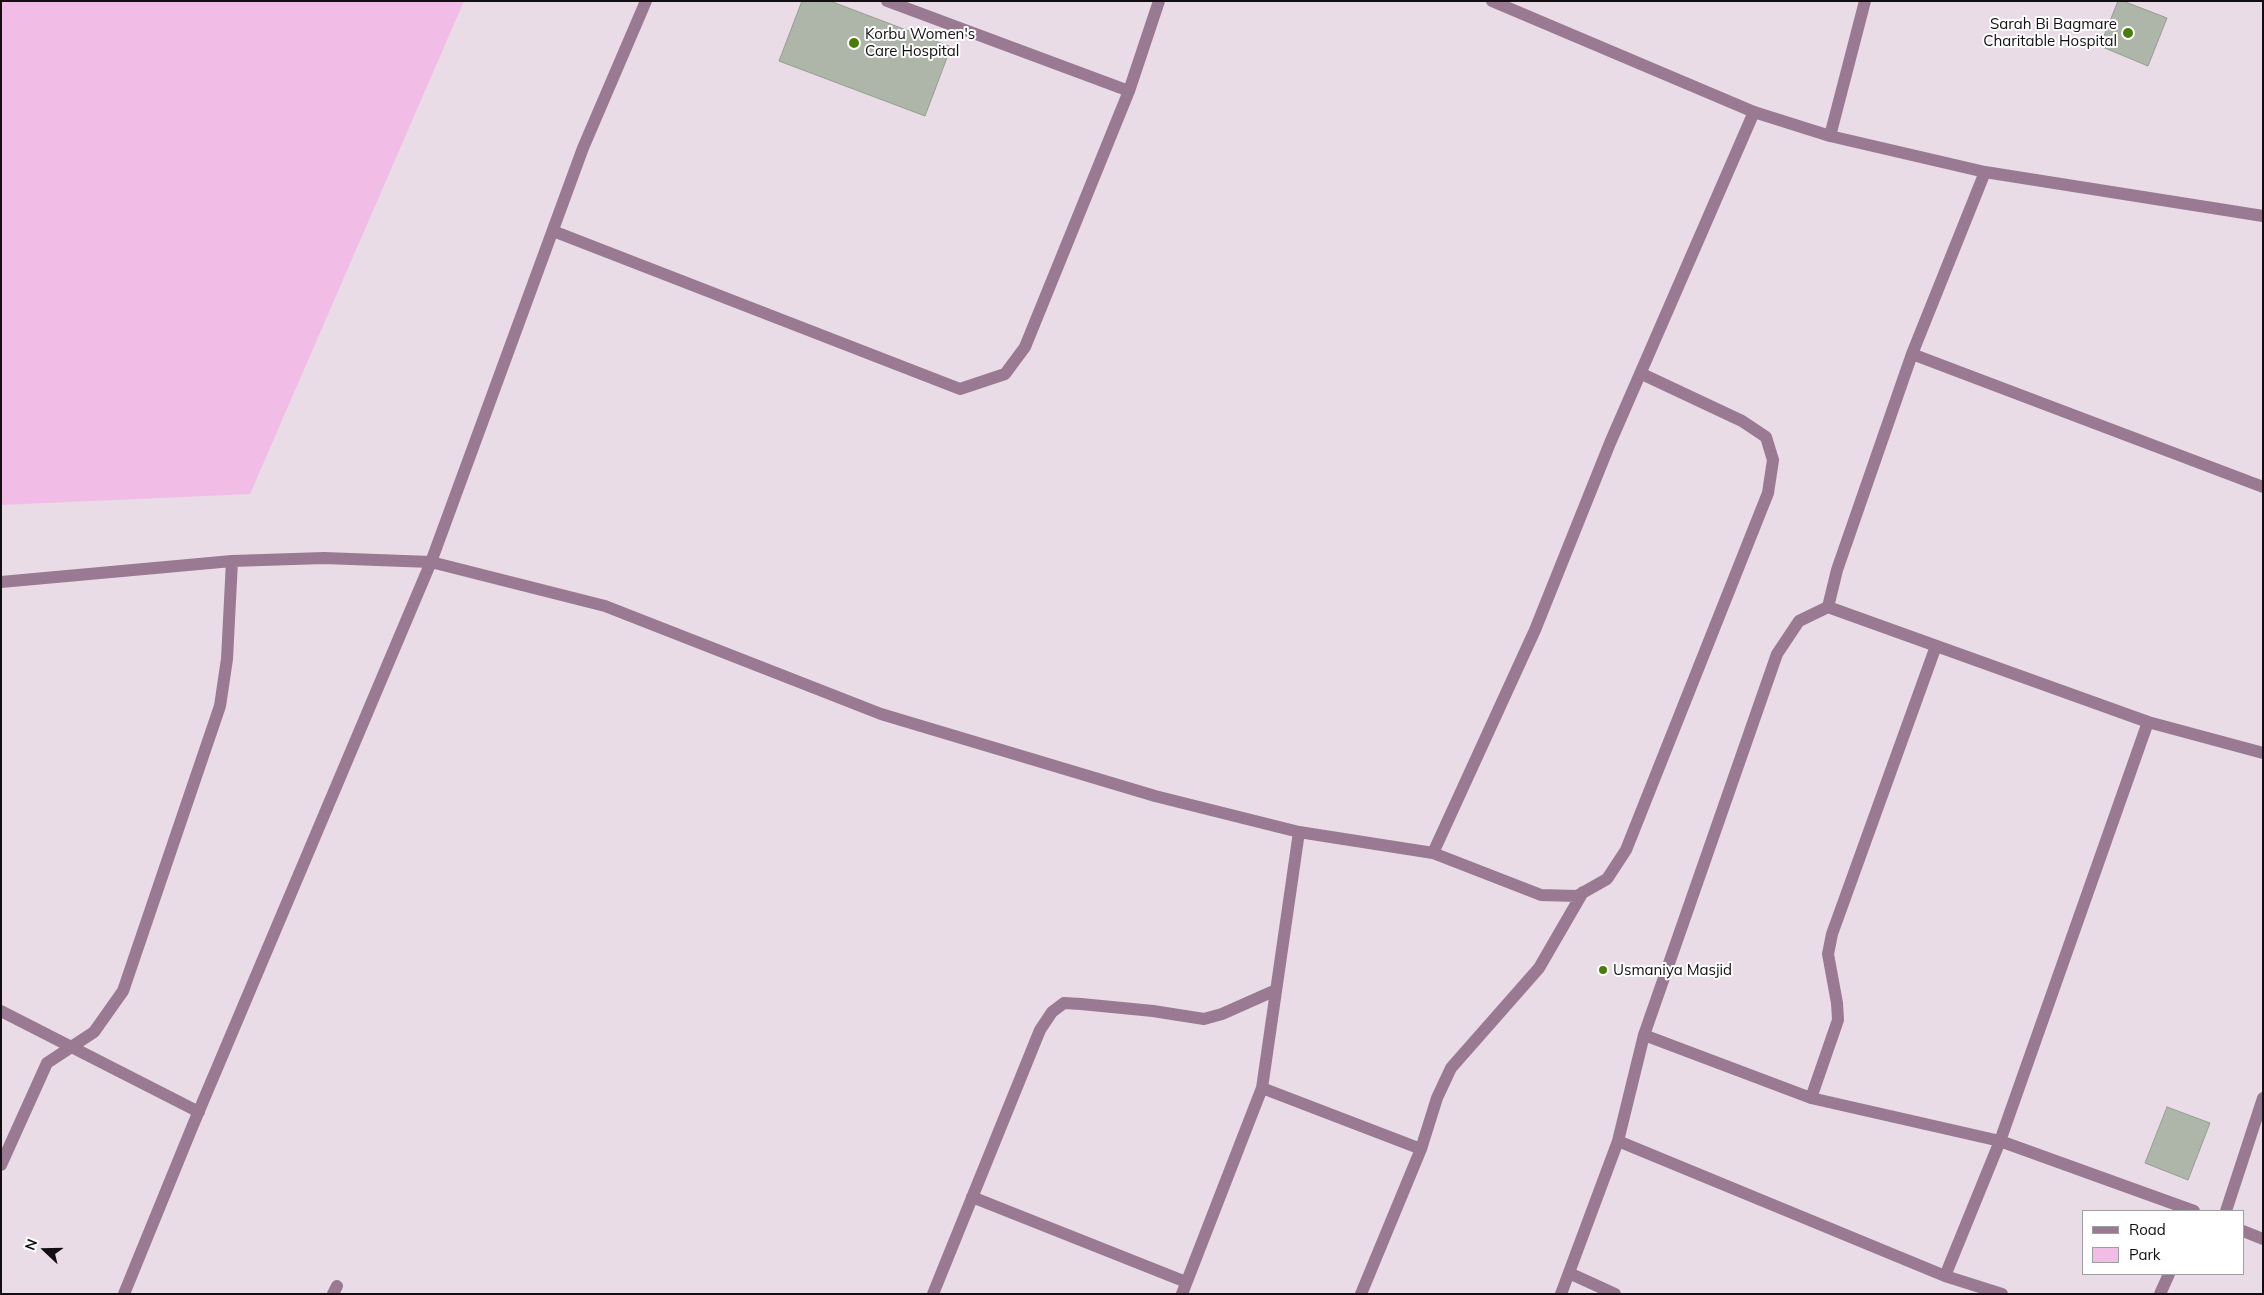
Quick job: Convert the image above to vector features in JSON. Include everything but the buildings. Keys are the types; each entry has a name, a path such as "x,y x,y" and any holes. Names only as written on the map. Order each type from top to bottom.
{"street":[{"path":"124,1294 432,562 583,148 646,1"},
{"path":"887,1 1129,91"},
{"path":"553,231 960,389 1005,374 1025,347 1129,91 1159,1"},
{"path":"1492,1 1754,112 1830,136 1985,172 2263,216"},
{"path":"1830,136 1864,1"},
{"path":"1433,853 1535,630 1610,443 1642,374 1754,112"},
{"path":"1828,607 1837,570 1912,354 1985,172"},
{"path":"1912,354 2263,487"},
{"path":"1,582 232,561 324,558 432,562 605,606 881,714 1155,796 1300,832 1433,853 1541,895 1577,896 1607,879 1626,850 1768,492 1773,460 1766,437 1742,420 1642,374"},
{"path":"1,1166 47,1063 70,1046 94,1032 123,991 220,706 227,659 232,561"},
{"path":"1561,1294 1618,1141 1644,1035 1777,654 1799,621 1828,607 2148,722 2263,753"},
{"path":"1811,1098 1838,1020 1837,1003 1828,954 1832,934 1936,646"},
{"path":"1945,1276 2000,1141 2148,722"},
{"path":"972,1197 1184,1288 1262,1088 1300,832"},
{"path":"1361,1294 1420,1148 1437,1098 1452,1068 1539,968 1583,892"},
{"path":"934,1294 1040,1030 1052,1012 1064,1003 1154,1011 1204,1019 1222,1014 1276,990"},
{"path":"1,1011 199,1112"},
{"path":"1644,1035 1811,1098 2000,1141 2191,1210"},
{"path":"1262,1088 1420,1148"},
{"path":"2226,1210 2263,1098"},
{"path":"1618,1141 1945,1276 2002,1294"},
{"path":"2244,1232 2263,1239"},
{"path":"1569,1273 1616,1294"},
{"path":"2160,1294 2168,1275"}],"green space":[{"path":"1,1 464,1 250,494 1,505"}],"place":[{"name":"Sarah Bi Bagmare Charitable Hospital","path":"2128,33"},
{"name":"Korbu Women's Care Hospital","path":"854,43"},
{"name":"Usmaniya Masjid","path":"1603,970"}]}
